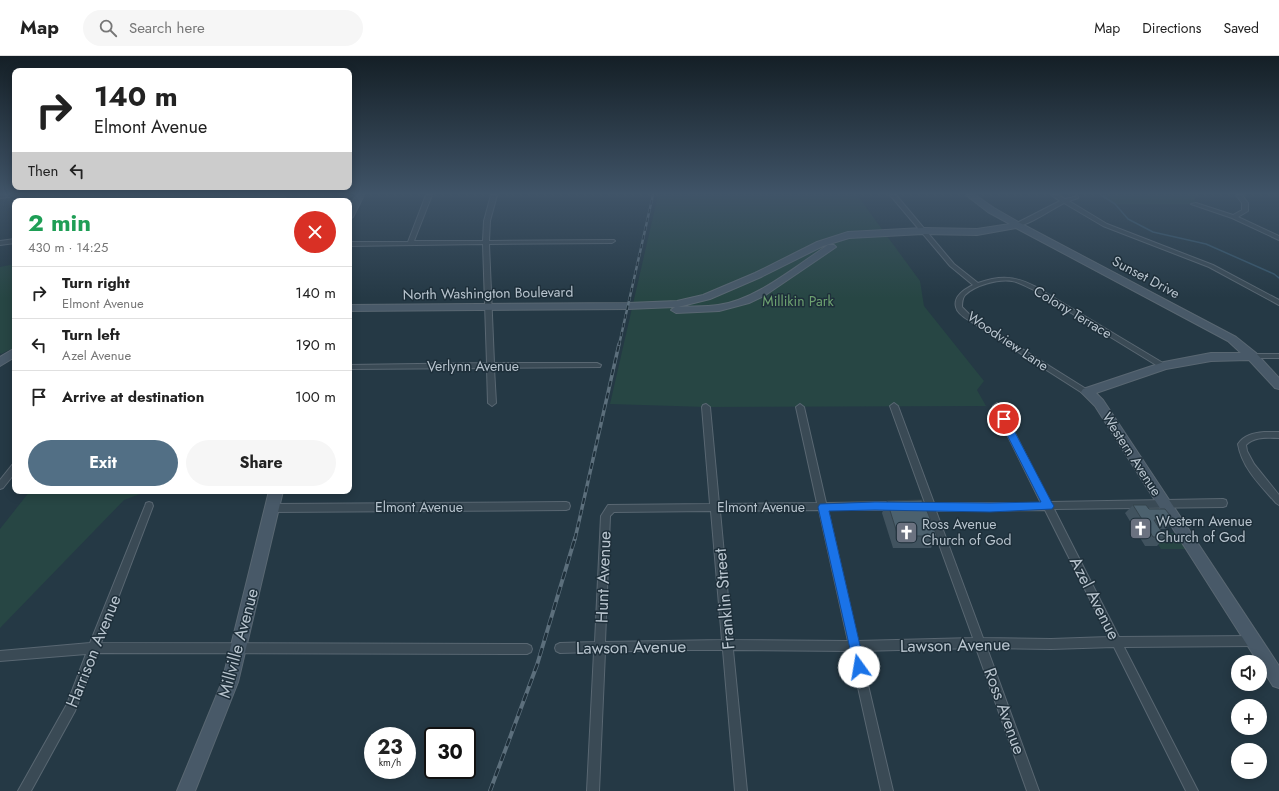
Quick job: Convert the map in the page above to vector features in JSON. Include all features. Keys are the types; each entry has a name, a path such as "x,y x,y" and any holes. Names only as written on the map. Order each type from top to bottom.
{"street":[{"path":"410,243 415,229"},
{"path":"487,229 492,403"},
{"name":"North Washington Boulevard","path":"352,308 628,306 677,304 706,297 779,265 820,244 848,235 923,231 977,232 999,229"},
{"name":"Sunset Drive","path":"1025,229 1226,335 1252,356 1279,385"},
{"path":"1117,229 1166,247 1211,266 1279,303"},
{"path":"1261,229 1278,237"},
{"path":"923,231 952,265 977,285"},
{"name":"North Washington Boulevard","path":"628,306 638,309 696,310 730,306 761,294 832,246 851,240 890,236 902,233"},
{"path":"0,243 12,241"},
{"path":"352,244 612,241"},
{"name":"Colony Terrace","path":"977,285 991,280 1002,279 1019,281 1034,288 1164,366"},
{"name":"Woodview Lane","path":"977,285 962,294 959,299 959,306 961,310 972,320 1087,392"},
{"path":"0,362 12,354"},
{"path":"1087,392 1164,366 1211,357 1279,356"},
{"name":"Verlynn Avenue","path":"352,367 597,365"},
{"name":"Western Avenue","path":"1087,392 1099,403 1279,680"},
{"name":"Ross Avenue","path":"894,406 1033,791"},
{"name":"Azel Avenue","path":"997,406 1192,791"},
{"name":"Franklin Street","path":"706,407 741,791"},
{"path":"800,407 887,791"},
{"path":"1279,435 1247,438 1242,444 1242,451 1248,461 1279,501"},
{"path":"0,486 12,471"},
{"name":"Millville Avenue","path":"186,791 223,701 238,648 275,494"},
{"name":"Elmont Avenue","path":"611,508 930,507 1223,503"},
{"name":"Harrison Avenue","path":"24,791 71,707 149,506"},
{"name":"Elmont Avenue","path":"272,508 566,506"},
{"name":"Hunt Avenue","path":"593,791 606,516 611,508"},
{"name":"Lawson Avenue","path":"560,648 662,645 855,646 1254,641"},
{"path":"0,656 94,648 526,649"}],"green space":[{"name":"Millikin Park","path":"650,229 882,229 920,281 924,306 984,381 977,390 986,406 706,407 610,404"},
{"path":"12,265 12,348 1,354 0,353 0,267"},
{"path":"28,494 140,494 124,500 0,628 0,529"},
{"path":"1151,533 1175,533 1186,549 1161,549"}],"building":[{"path":"922,500 923,506 925,506 937,536 898,536 887,501"},
{"path":"1133,505 1146,505 1149,509 1165,509 1174,520 1154,520 1165,537 1153,537"}],"waterway":[{"path":"1148,229 1153,232 1206,244 1274,274 1279,278"}],"railway":[{"path":"619,345 645,229"},
{"path":"575,539 619,344"},
{"path":"490,791 537,665 575,538"}],"place":[{"name":"Western Avenue Church of God","path":"1141,529"},
{"name":"Ross Avenue Church of God","path":"907,532"}],"route":[{"path":"859,667 823,507 875,506 990,508 1048,506 1004,419"}]}
